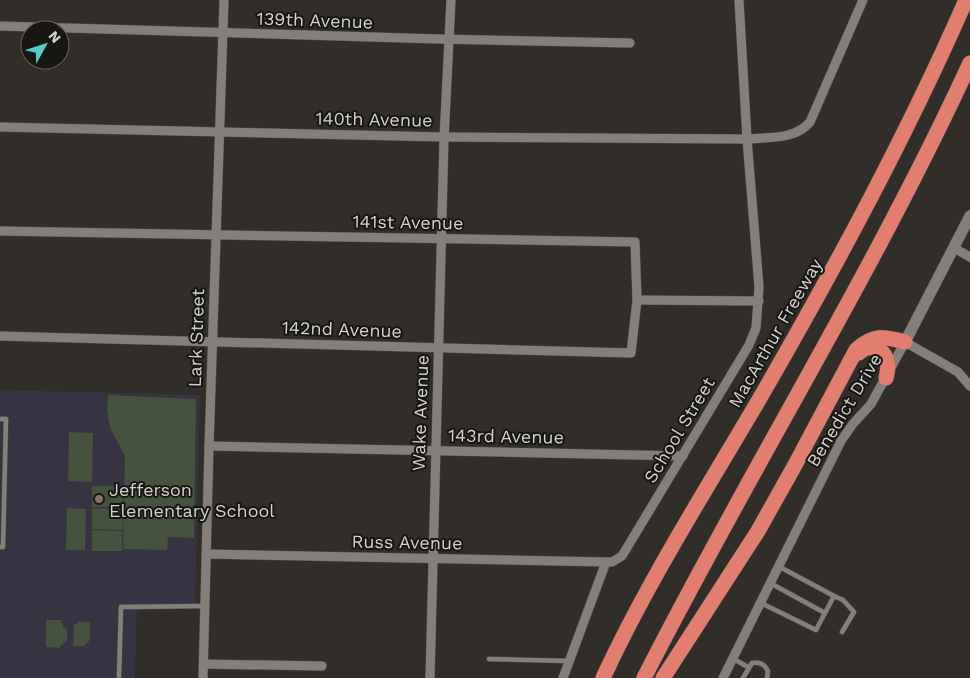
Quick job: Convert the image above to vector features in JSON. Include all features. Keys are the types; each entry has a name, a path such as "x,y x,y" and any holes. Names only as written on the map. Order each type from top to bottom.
{"highway":[{"name":"MacArthur Freeway","path":"603,678 648,590 820,294 870,202 910,122 966,0"},
{"path":"644,678 680,608 921,167 970,63"},
{"path":"663,678 758,531 856,350 868,339 885,337 905,342"},
{"path":"833,395 864,348 876,348 883,353 888,362 886,378"}],"street":[{"name":"Lark Street","path":"203,678 218,131 224,0"},
{"name":"Wake Avenue","path":"430,678 444,137 451,0"},
{"path":"739,0 747,139"},
{"name":"140th Avenue","path":"0,127 444,137 747,139 795,134 803,130 810,122 863,0"},
{"name":"139th Avenue","path":"0,26 449,40 630,43"},
{"name":"School Street","path":"606,562 617,560 626,551 749,346 756,328 760,301 747,139"},
{"name":"Benedict Drive","path":"722,678 841,441 852,425 871,404 886,378 970,216"},
{"name":"141st Avenue","path":"0,231 635,242 637,300"},
{"path":"954,248 970,257"},
{"path":"637,300 760,301"},
{"name":"142nd Avenue","path":"0,336 631,353 637,300"},
{"path":"905,342 958,372 970,386"},
{"name":"143rd Avenue","path":"209,446 682,456"},
{"name":"Russ Avenue","path":"206,554 606,562"},
{"path":"563,678 606,562"},
{"path":"204,664 322,666"}],"lane":[{"path":"0,419 6,419 3,547 0,548"},
{"path":"778,566 843,600 854,612 842,632"},
{"path":"770,583 825,613"},
{"path":"760,603 816,630 834,596"},
{"path":"123,678 118,678 121,607 205,606"},
{"path":"732,658 748,667"},
{"path":"489,659 570,661"},
{"path":"743,678 752,662 764,664 768,671 767,678"},
{"path":"748,667 749,678"}],"shaded area":[{"name":"Jefferson Elementary School","path":"0,390 200,395 195,606 137,604 135,678 0,678"}],"green space":[{"path":"108,395 196,399 194,538 168,537 167,550 123,549 125,456 110,428 107,409"},
{"path":"69,432 93,433 92,482 68,481"},
{"path":"92,486 123,486 123,507 92,507"},
{"path":"67,508 86,509 85,550 66,550"},
{"path":"92,508 123,509 123,530 92,529"},
{"path":"92,530 122,531 122,551 92,551"},
{"path":"46,620 61,620 63,627 67,629 67,641 60,645 60,648 46,647"},
{"path":"77,622 90,622 90,640 84,646 73,646 74,624 77,624"}],"place":[{"name":"Jefferson Elementary School","path":"99,499"}]}
